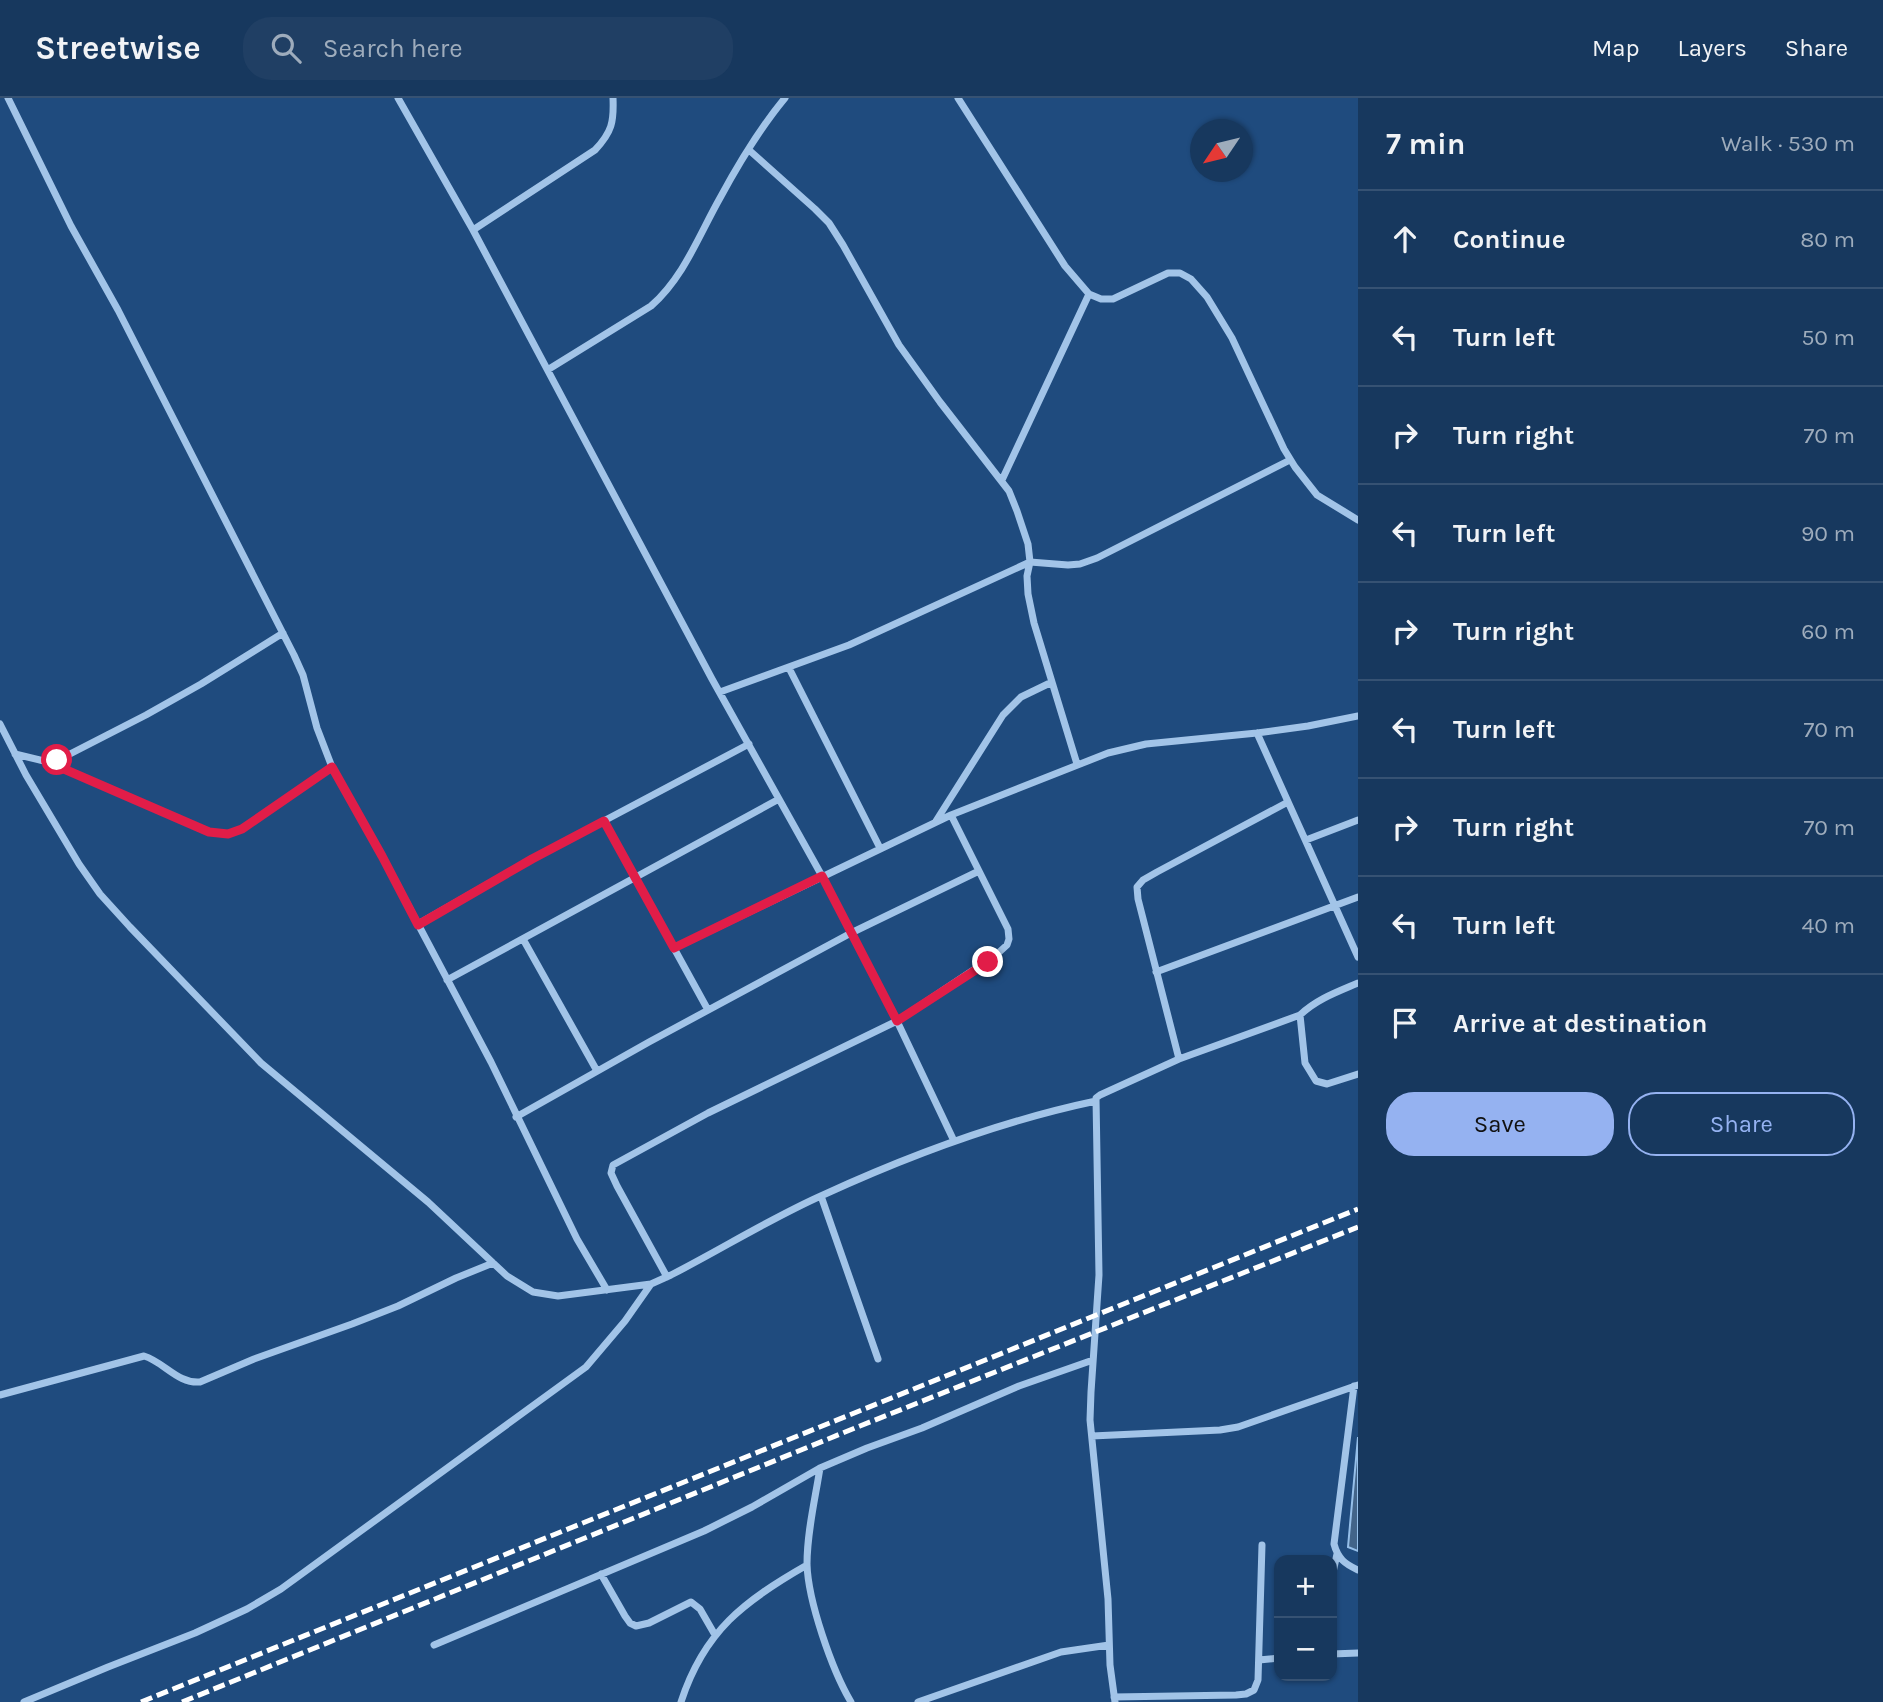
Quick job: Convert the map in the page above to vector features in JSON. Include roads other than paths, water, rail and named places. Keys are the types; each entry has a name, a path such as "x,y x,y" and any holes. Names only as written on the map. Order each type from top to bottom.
{"street":[{"path":"8,98 71,226 118,310 283,633 303,675 317,728 332,767 491,1062 577,1239 607,1290"},
{"path":"398,98 549,369 720,692 822,876 897,1021 954,1141"},
{"path":"473,230 595,150 611,129 613,98"},
{"path":"549,369 651,306 665,294 687,262 749,150 785,98"},
{"path":"958,98 1065,265 1089,294 1101,299 1113,299 1167,273 1180,273 1191,279 1208,297 1232,338 1290,460 1317,495 1358,520"},
{"path":"749,150 829,223 899,345 1009,491 1028,544 1028,594 1077,764"},
{"path":"1002,480 1089,294"},
{"path":"720,692 872,636 1030,562 1068,565 1097,558 1290,460"},
{"path":"15,754 48,762 68,755 201,684 283,633"},
{"path":"789,668 880,848"},
{"path":"935,822 1003,715 1021,697 1052,682"},
{"path":"674,948 935,822 1108,753 1146,744 1257,733 1358,716"},
{"path":"0,724 90,882 157,956 261,1063 417,1193 507,1276 533,1292 558,1296 651,1284 821,1195 936,1147 1026,1118 1096,1101"},
{"path":"1257,733 1358,957"},
{"path":"418,925 532,859 749,744"},
{"path":"447,980 779,799"},
{"path":"1179,1059 1138,900 1137,887 1157,872 1289,802"},
{"path":"667,1277 617,1186 611,1173 613,1165 708,1113 897,1021 988,962 1007,945 1007,929 951,815"},
{"path":"1306,840 1358,820"},
{"path":"604,821 708,1010"},
{"path":"516,1117 851,933 979,871"},
{"path":"1156,972 1358,897"},
{"path":"523,939 597,1071"},
{"path":"1262,1545 1258,1679 1254,1690 1246,1694 1114,1700 1108,1599 1091,1436 1091,1392 1099,1275 1096,1097 1179,1059 1300,1015 1326,996 1358,983"},
{"path":"1300,1015 1305,1063 1316,1081 1327,1084 1358,1074"},
{"path":"821,1195 878,1359"},
{"path":"0,1395 144,1356 183,1379 200,1382 386,1310 493,1263"},
{"path":"24,1702 195,1633 282,1589 586,1367 625,1321 651,1284"},
{"path":"435,1645 677,1543 730,1518 820,1468 1019,1386 1093,1360"},
{"path":"1091,1436 1238,1427 1356,1385 1334,1544 1344,1564 1358,1570"},
{"path":"820,1468 810,1531 808,1583 822,1634 851,1702"},
{"path":"681,1702 696,1664 715,1635 744,1607 807,1565"},
{"path":"601,1574 633,1625 649,1623 691,1602 700,1609 715,1635"},
{"path":"918,1702 1061,1652 1109,1646"},
{"path":"1337,1654 1358,1653"},
{"path":"1259,1660 1274,1658"}],"lane":[{"path":"48,762 209,832 220,834 228,834 251,823 332,767"}],"water":[{"path":"1358,1437 1358,1551 1348,1547"}],"railway":[{"path":"141,1702 1358,1209"},
{"path":"182,1702 1358,1227"}]}
